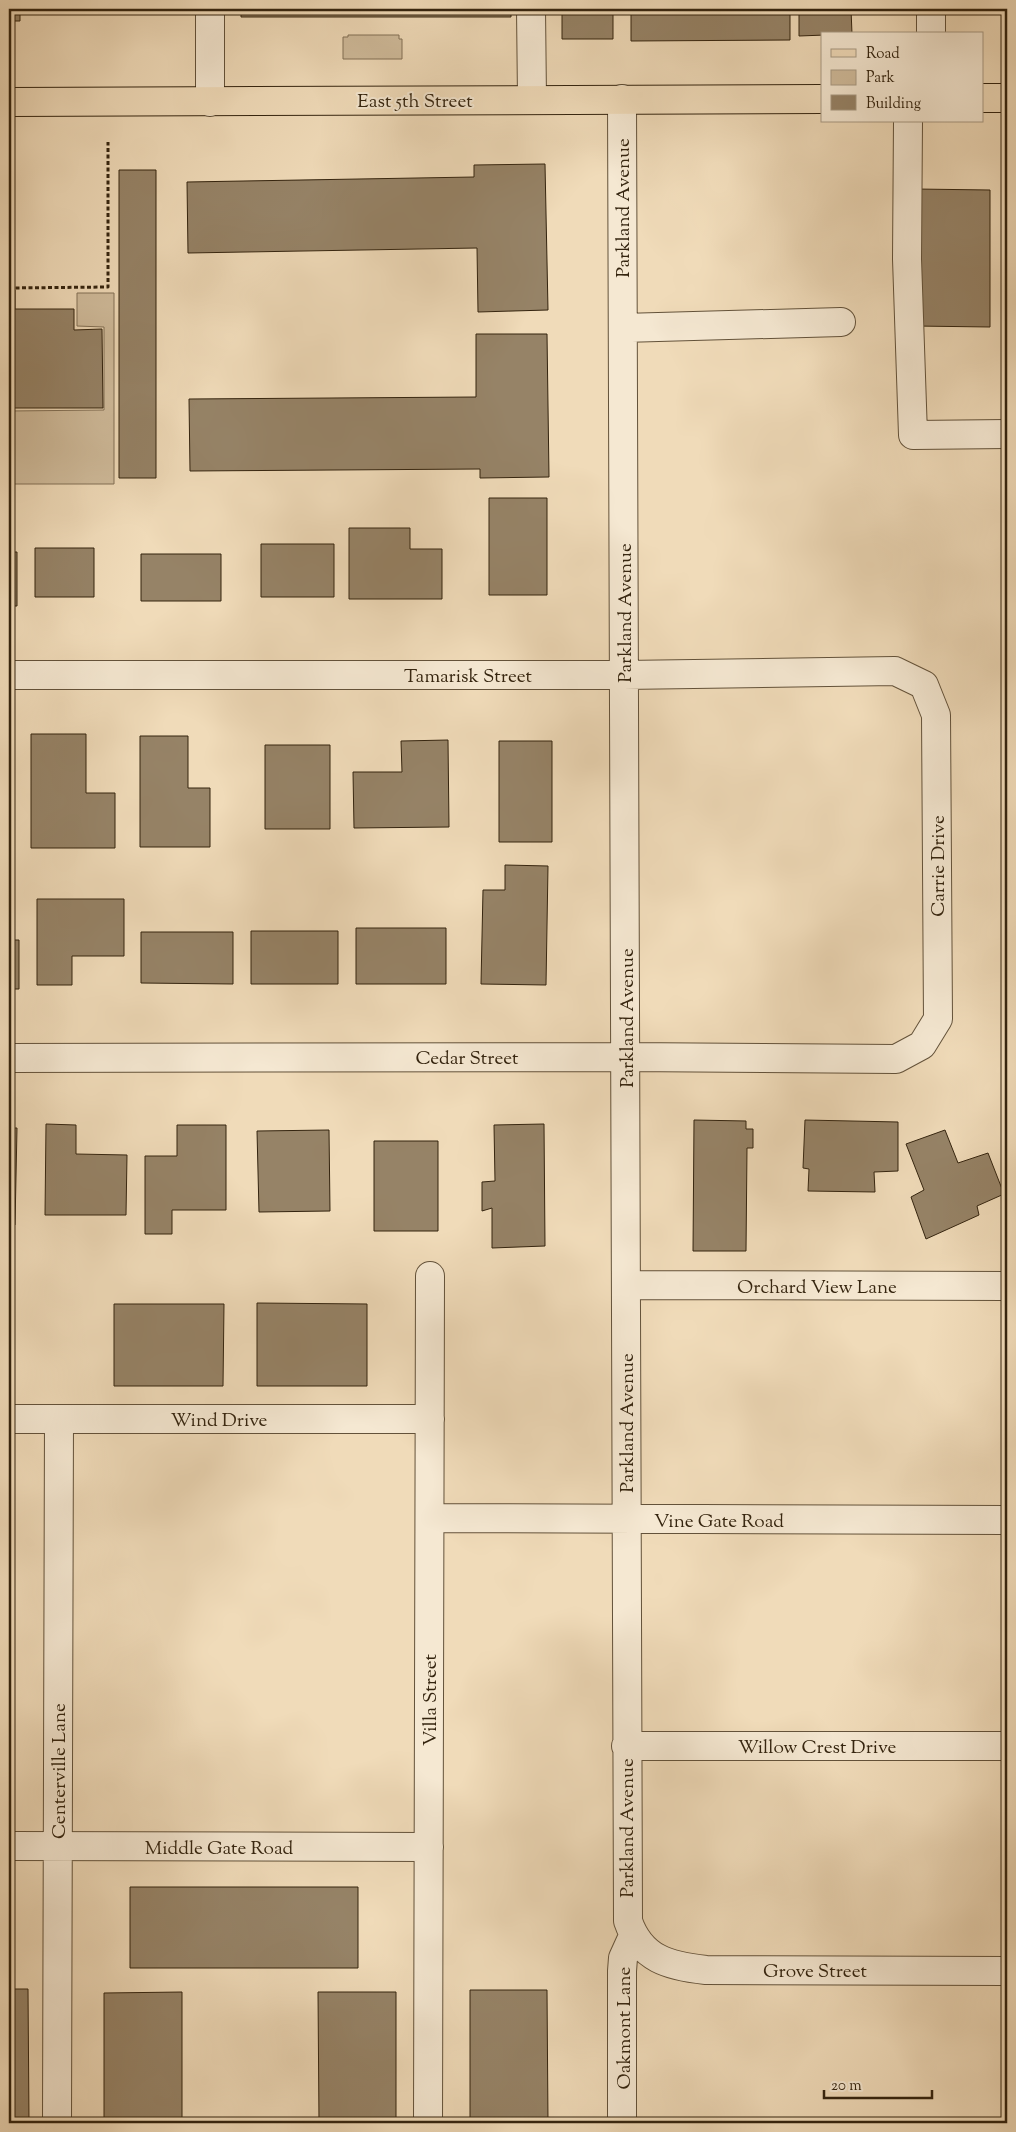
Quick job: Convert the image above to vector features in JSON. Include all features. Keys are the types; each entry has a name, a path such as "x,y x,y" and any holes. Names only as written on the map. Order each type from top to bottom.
{"main road":[{"path":"984,98 1007,98"},
{"name":"East 5th Street","path":"9,102 821,99"}],"street":[{"path":"210,9 210,102"},
{"path":"531,9 532,99"},
{"path":"931,9 931,32"},
{"name":"Parkland Avenue","path":"622,99 626,1057 626,1746 627,1906 628,1921 633,1936"},
{"path":"908,122 907,259 912,435 1007,434"},
{"path":"623,328 841,322"},
{"name":"Tamarisk Street","path":"9,675 624,675 895,671 924,685"},
{"name":"Carrie Drive","path":"922,1045 938,1019 936,715 924,685"},
{"name":"Cedar Street","path":"9,1058 896,1058 922,1045"},
{"name":"Villa Street","path":"428,2123 430,1276"},
{"name":"Orchard View Lane","path":"626,1285 1007,1286"},
{"name":"Wind Drive","path":"9,1418 430,1419"},
{"name":"Centerville Lane","path":"57,2123 59,1419"},
{"name":"Vine Gate Road","path":"430,1518 1007,1520"},
{"name":"Willow Crest Drive","path":"626,1746 1007,1746"},
{"name":"Middle Gate Road","path":"9,1846 429,1847"},
{"name":"Grove Street","path":"633,1936 644,1949 666,1963 706,1970 1007,1971"},
{"name":"Oakmont Lane","path":"622,2123 622,1971 623,1958 633,1936"}],"path":[{"path":"9,288 108,287 108,142"}],"green space":[{"path":"348,35 399,35 399,39 402,39 402,59 343,59 343,37 348,37"},
{"path":"77,293 114,293 114,484 9,484 9,411 104,410 104,327 77,326"}],"building":[{"path":"9,9 20,9 20,21 9,21"},
{"path":"103,9 103,10 46,10"},
{"path":"241,9 511,9 511,17 241,17"},
{"path":"562,9 613,9 613,39 562,39"},
{"path":"631,9 790,9 790,40 631,41"},
{"path":"799,9 851,9 852,32 821,32 821,35 799,36"},
{"path":"545,164 548,310 478,312 477,248 188,253 187,182 474,177 474,165"},
{"path":"119,170 156,170 156,478 119,478"},
{"path":"916,189 990,190 990,327 915,326"},
{"path":"9,290 15,290 15,309 74,309 74,330 102,329 103,408 9,408"},
{"path":"476,334 547,334 549,477 480,478 480,469 190,471 189,399 476,397"},
{"path":"489,498 547,498 547,595 489,595"},
{"path":"349,528 410,528 410,549 442,549 442,599 349,599"},
{"path":"261,544 334,544 334,597 261,597"},
{"path":"35,548 94,548 94,597 35,597"},
{"path":"9,552 17,552 17,606 9,606"},
{"path":"141,554 221,554 221,601 141,601"},
{"path":"31,734 86,734 86,793 115,793 115,848 31,848"},
{"path":"140,736 188,736 188,788 210,788 210,847 140,847"},
{"path":"448,740 449,827 354,828 353,772 402,772 401,741"},
{"path":"499,741 552,741 552,842 499,842"},
{"path":"265,745 330,745 330,829 265,829"},
{"path":"505,865 548,866 546,985 481,984 483,890 505,890"},
{"path":"37,899 124,899 124,956 72,956 72,985 37,985"},
{"path":"356,928 446,928 446,984 356,984"},
{"path":"251,931 338,931 338,984 251,984"},
{"path":"141,932 233,932 233,984 141,983"},
{"path":"9,940 19,940 19,989 9,989"},
{"path":"694,1120 746,1121 746,1129 753,1129 753,1148 747,1148 746,1251 693,1251"},
{"path":"805,1120 898,1122 898,1171 874,1172 875,1192 808,1191 809,1169 803,1168"},
{"path":"46,1124 76,1125 76,1154 127,1155 126,1215 45,1215"},
{"path":"544,1124 545,1246 492,1248 492,1208 482,1211 482,1182 495,1181 494,1125"},
{"path":"177,1125 226,1125 226,1210 172,1210 172,1234 145,1234 145,1156 177,1156"},
{"path":"9,1128 17,1128 15,1225 9,1225"},
{"path":"329,1130 330,1211 259,1212 257,1131"},
{"path":"945,1130 958,1163 988,1153 1004,1194 977,1206 979,1215 926,1239 911,1197 924,1190 906,1144"},
{"path":"374,1141 438,1141 438,1231 374,1231"},
{"path":"257,1303 367,1304 367,1386 257,1386"},
{"path":"114,1304 224,1304 223,1386 114,1386"},
{"path":"130,1887 358,1887 358,1968 130,1968"},
{"path":"9,1989 28,1989 29,2123 9,2123"},
{"path":"470,1990 547,1990 548,2123 470,2123"},
{"path":"182,1992 182,2123 104,2123 104,1993"},
{"path":"318,1992 396,1992 396,2123 319,2123"},
{"path":"283,2120 283,2123 218,2123 218,2121"}]}
